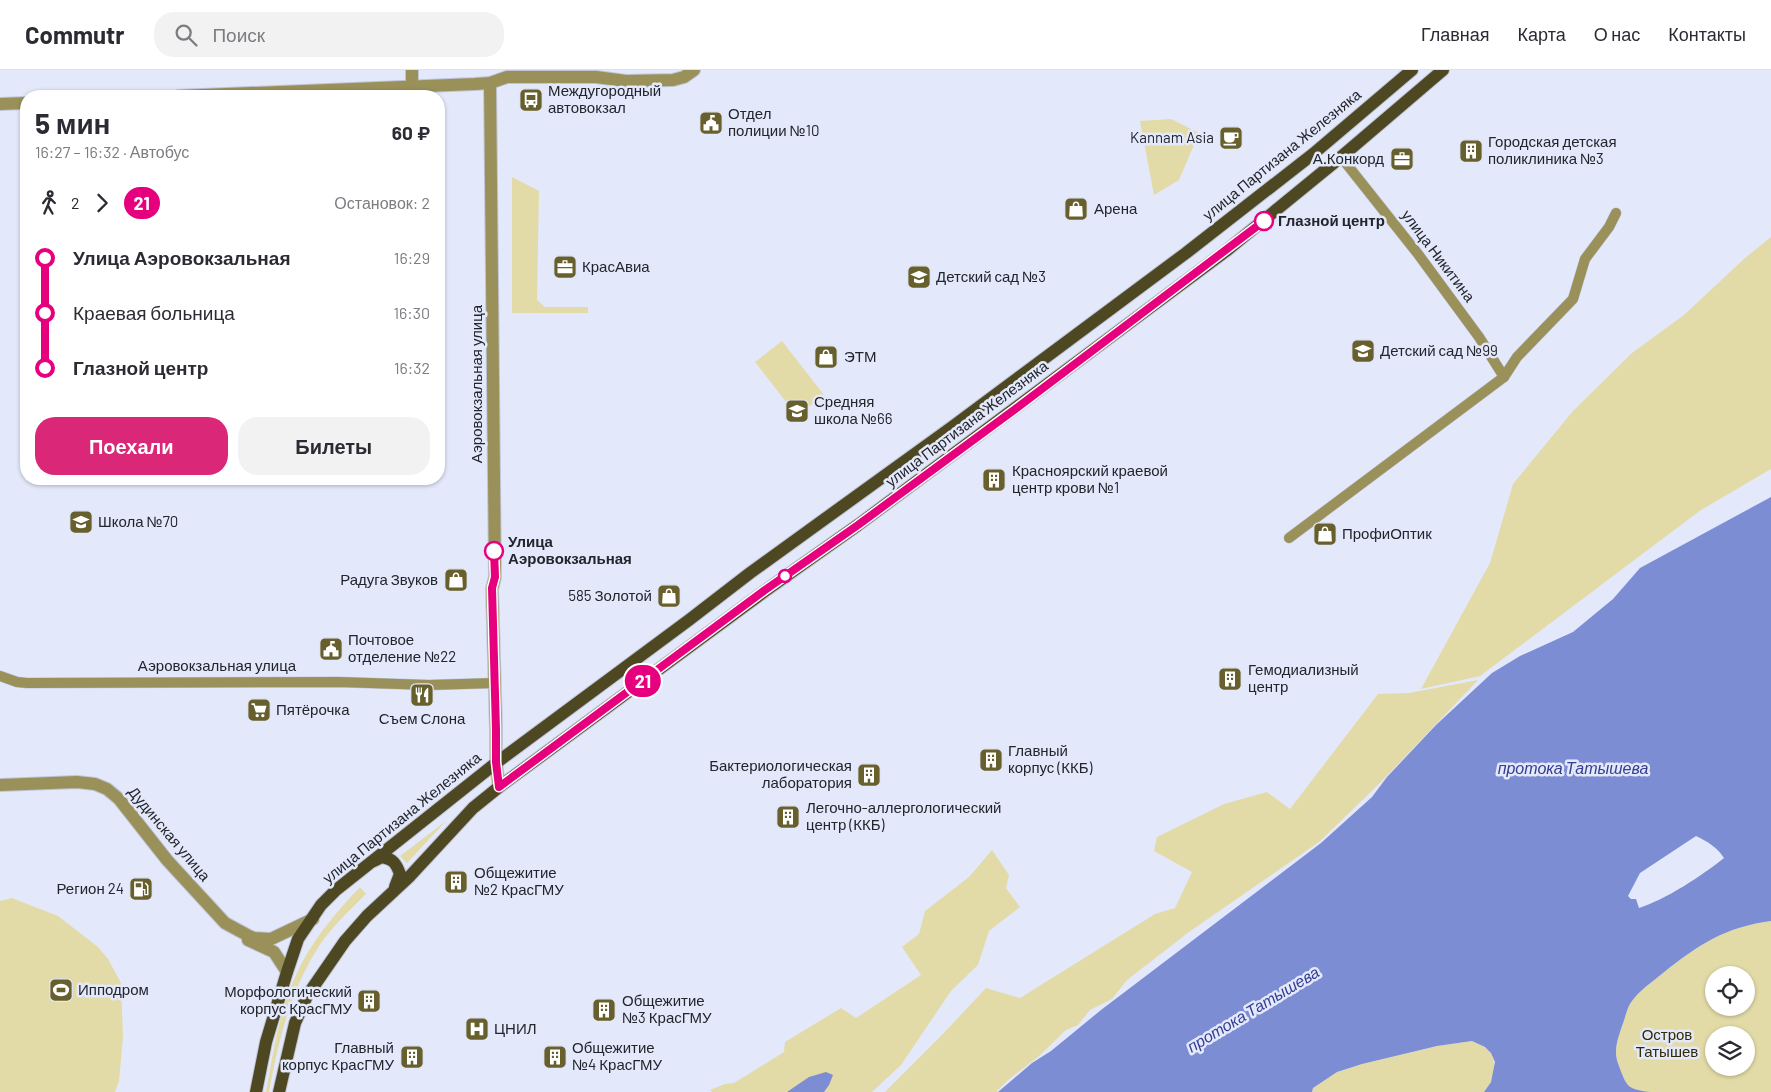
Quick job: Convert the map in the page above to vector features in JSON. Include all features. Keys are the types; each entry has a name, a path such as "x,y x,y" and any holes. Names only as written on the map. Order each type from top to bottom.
{"main road":[{"name":"улица Партизана Железняка","path":"256,1092 266,1042 286,972 298,939 321,906 336,890 496,762 690,620 750,573 952,427 1234,216 1313,154 1412,70"},
{"name":"улица Партизана Железняка","path":"279,1092 295,1023 307,996 345,941 367,916 393,892 473,808 765,590 858,525 1250,233 1443,70"},
{"path":"1234,216 1236,226 1242,232 1250,233"},
{"path":"1187,251 1200,253 1204,267"},
{"path":"750,573 765,590"},
{"path":"371,862 382,857 390,858 395,862 400,874 393,892"}],"street":[{"path":"412,70 412,86"},
{"path":"309,90 378,89 490,83 507,77 596,77 626,81 673,80 684,77 694,70"},
{"name":"Аэровокзальная улица","path":"490,83 495,577 492,588 496,762"},
{"path":"0,104 20,103"},
{"name":"улица Никитина","path":"1341,157 1424,262 1479,337 1504,377"},
{"path":"1289,538 1504,377 1517,357 1573,299 1586,259 1616,213"},
{"name":"Аэровокзальная улица","path":"0,676 17,682 27,683 339,682 429,685 495,683"},
{"name":"улица Партизана Железняка","path":"496,762 499,787"},
{"name":"Дудинская улица","path":"0,786 77,782 95,784 107,789 119,798 176,870 225,923 251,942 274,952 286,972"},
{"path":"241,933 254,938 271,939 313,919"}],"green space":[{"path":"1171,119 1199,133 1179,180 1154,195 1140,121"},
{"path":"512,177 539,191 537,300 545,307 588,307 588,313 512,313"},
{"path":"1771,237 1771,469 1701,510 1480,676 1421,689 1490,563 1513,484 1573,411 1632,353 1684,315 1745,258"},
{"path":"782,341 824,395 797,416 755,362"},
{"path":"1478,680 1381,782 1319,842 1189,932 1127,980 1112,999 1090,1010 1078,1025 1066,1030 1038,1057 1008,1080 996,1092 885,1092 986,988 1020,998 1155,914 1175,908 1192,872 1154,851 1157,837 1224,804 1267,792 1290,809 1378,694 1409,693"},
{"path":"446,821 407,863 400,856"},
{"path":"992,850 1009,875 1006,888 1020,907 989,931 978,965 951,991 901,1065 872,1092 712,1092 710,1090 725,1084 734,1083 784,1052 785,1042 841,1008 856,1018 921,975 902,947 919,934 925,911 969,877"},
{"path":"360,887 366,894 326,936 316,951 299,985 281,1037 269,1092 266,1092 281,1019 295,977 323,929"},
{"name":"Ипподром","path":"12,898 58,916 98,947 108,959 121,983 123,1037 119,1081 115,1092 0,1092 0,901"},
{"name":"Остров Татышев","path":"1771,921 1771,1092 1650,1092 1637,1090 1629,1086 1617,1061 1616,1051 1620,1031 1632,1001 1650,983 1700,946 1740,928"},
{"path":"1472,1041 1485,1047 1493,1058 1493,1076 1484,1092 1312,1092 1313,1088 1337,1072 1362,1064 1437,1046"}],"water":[{"name":"протока Татышева","path":"1771,497 1771,921 1740,928 1700,946 1650,983 1632,1001 1627,1010 1617,1042 1617,1061 1629,1086 1637,1090 1650,1092 1484,1092 1491,1082 1495,1062 1491,1053 1485,1047 1472,1041 1437,1046 1362,1064 1337,1072 1313,1088 1312,1092 998,1092 1032,1063 1051,1051 1101,1010 1321,843 1372,797 1387,777 1436,725 1492,673 1520,656 1573,632 1613,599 1640,568","holes":["1696,836 1715,848 1724,858 1683,886 1639,908 1636,899 1631,899 1628,896 1640,873"]},
{"path":"826,1072 833,1075 824,1092 787,1092 809,1077"}],"bus line":[{"name":"21","path":"494,551 495,577 492,588 496,762 499,787 765,590 858,525 1014,410 1264,221"}],"place":[{"name":"Междугородный автовокзал","path":"531,100"},
{"name":"Отдел полиции №10","path":"711,123"},
{"name":"Kannam Asia","path":"1231,138"},
{"name":"Городская детская поликлиника №3","path":"1471,151"},
{"name":"А.Конкорд","path":"1402,159"},
{"name":"Арена","path":"1076,209"},
{"name":"Глазной центр","path":"1264,221"},
{"name":"КрасАвиа","path":"565,267"},
{"name":"Детский сад №3","path":"919,277"},
{"name":"Детский сад №99","path":"1363,351"},
{"name":"ЭТМ","path":"826,357"},
{"name":"Средняя школа №66","path":"797,411"},
{"name":"Красноярский краевой центр крови №1","path":"994,480"},
{"name":"Школа №70","path":"81,522"},
{"name":"ПрофиОптик","path":"1325,534"},
{"name":"Улица Аэровокзальная","path":"494,551"},
{"name":"Радуга Звуков","path":"456,580"},
{"name":"585 Золотой","path":"669,596"},
{"name":"Почтовое отделение №22","path":"331,649"},
{"name":"Гемодиализный центр","path":"1230,679"},
{"name":"Съем Слона","path":"422,695"},
{"name":"Пятёрочка","path":"259,710"},
{"name":"Главный корпус (ККБ)","path":"991,760"},
{"name":"Бактериологическая лаборатория","path":"869,775"},
{"name":"Легочно-аллергологический центр (ККБ)","path":"788,817"},
{"name":"Общежитие №2 КрасГМУ","path":"456,882"},
{"name":"Регион 24","path":"141,889"},
{"name":"Ипподром","path":"61,990"},
{"name":"Морфологический корпус КрасГМУ","path":"369,1001"},
{"name":"Общежитие №3 КрасГМУ","path":"604,1010"},
{"name":"ЦНИЛ","path":"477,1029"},
{"name":"Главный корпус КрасГМУ","path":"412,1057"},
{"name":"Общежитие №4 КрасГМУ","path":"555,1057"}]}
